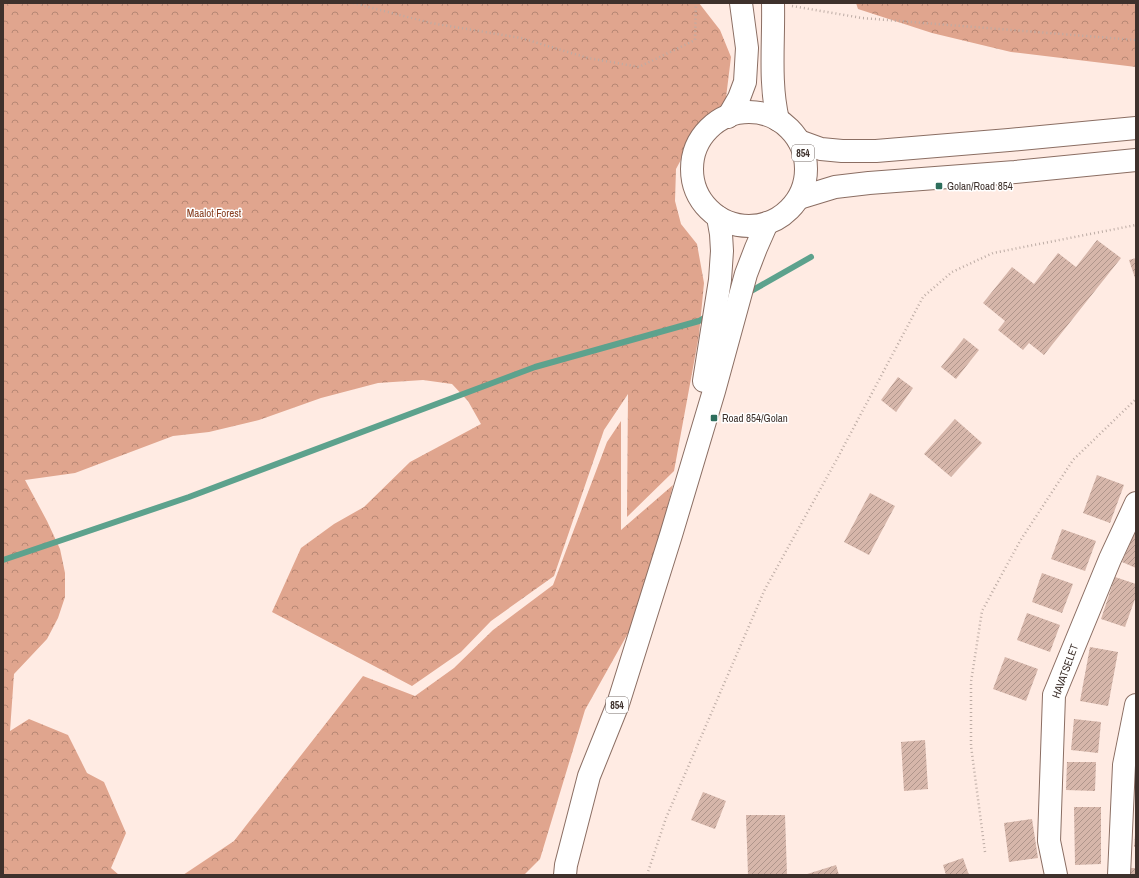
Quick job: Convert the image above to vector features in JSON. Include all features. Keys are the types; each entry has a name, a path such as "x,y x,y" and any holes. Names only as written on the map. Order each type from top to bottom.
{"main road":[{"path":"728,117 739,98 745,82 747,48 741,3"},
{"path":"778,120 772,85 779,4"},
{"name":"854","path":"742,112 762,113 778,120 792,131 802,146 806,163 805,181 799,198 788,211 773,221 756,226 736,225 718,217 703,204 694,186 691,166 696,147 707,130 722,118 742,112"},
{"path":"798,141 821,149 842,151 876,151 1136,128"},
{"path":"799,198 835,188 869,183 1016,172 1136,160"},
{"name":"854","path":"672,535 705,376 720,280 722,251 718,217"},
{"name":"854","path":"565,875 566,865 589,776 618,704 672,535 746,274 767,223"},
{"name":"HAVATSELET","path":"1056,875 1048,841 1054,695 1110,559 1136,502"},
{"path":"1119,875 1124,765 1136,705"}],"path":[{"path":"353,3 431,24 521,38 588,58 640,67 695,40 696,3"},
{"path":"779,4 862,18 1136,40"},
{"path":"647,875 666,818 765,589 841,452 923,297 952,272 993,253 1136,225"},
{"path":"985,852 971,746 971,682 982,611 1020,541 1073,460 1136,399"}],"green space":[{"name":"Maalot Forest","path":"3,3 699,3 720,30 731,57 724,114 691,141 676,169 675,201 681,224 697,244 704,283 699,335 674,471 627,517 628,394 604,430 554,576 491,621 461,652 412,686 272,612 301,548 334,524 364,507 410,462 481,424 468,401 452,384 423,380 378,383 321,398 259,420 209,432 173,436 75,473 25,480 60,549 65,573 65,597 58,618 47,639 14,674 10,731 29,719 68,735 87,773 104,782 126,833 111,868 119,875 3,875"},
{"path":"856,3 1136,3 1136,67 1011,52 932,33 858,9"},
{"path":"621,421 621,530 673,485 641,610 585,710 540,859 524,875 183,875 234,841 363,676 415,696 454,668 493,630 553,585 607,442"}],"building":[{"path":"1097,240 1121,258 1044,355 1029,343 1023,350 998,330 1005,321 983,303 1012,267 1034,284 1058,253 1076,267"},
{"path":"1136,258 1136,281 1129,260"},
{"path":"964,338 979,350 956,379 941,367"},
{"path":"898,377 913,388 896,412 881,400"},
{"path":"955,419 982,443 951,477 924,454"},
{"path":"1097,475 1124,485 1110,523 1083,513"},
{"path":"870,493 895,506 869,555 844,542"},
{"path":"1062,529 1096,541 1085,571 1051,559"},
{"path":"1136,530 1136,568 1122,562"},
{"path":"1042,573 1073,584 1062,613 1032,602"},
{"path":"1115,577 1136,584 1136,596 1125,627 1101,619"},
{"path":"1027,613 1060,625 1050,652 1017,640"},
{"path":"1090,647 1118,652 1108,706 1080,701"},
{"path":"1005,657 1038,669 1026,701 993,689"},
{"path":"1074,719 1101,722 1098,753 1071,750"},
{"path":"925,740 928,789 904,791 901,742"},
{"path":"1067,762 1096,762 1095,791 1066,790"},
{"path":"703,792 726,801 715,829 691,820"},
{"path":"1074,807 1101,807 1101,864 1075,865"},
{"path":"746,815 785,815 787,875 748,875"},
{"path":"1032,819 1038,858 1009,862 1004,823"},
{"path":"1135,835 1136,847 1134,847"},
{"path":"963,858 969,875 946,875 943,865"},
{"path":"836,865 839,875 804,875"},
{"path":"1129,868 1136,868 1136,875 1129,875"}],"waterway":[{"path":"746,294 811,257"},
{"path":"3,560 189,497 535,367 699,321 709,315"}],"place":[{"name":"Golan/Road 854","path":"939,186"},
{"name":"Road 854/Golan","path":"714,418"}]}
